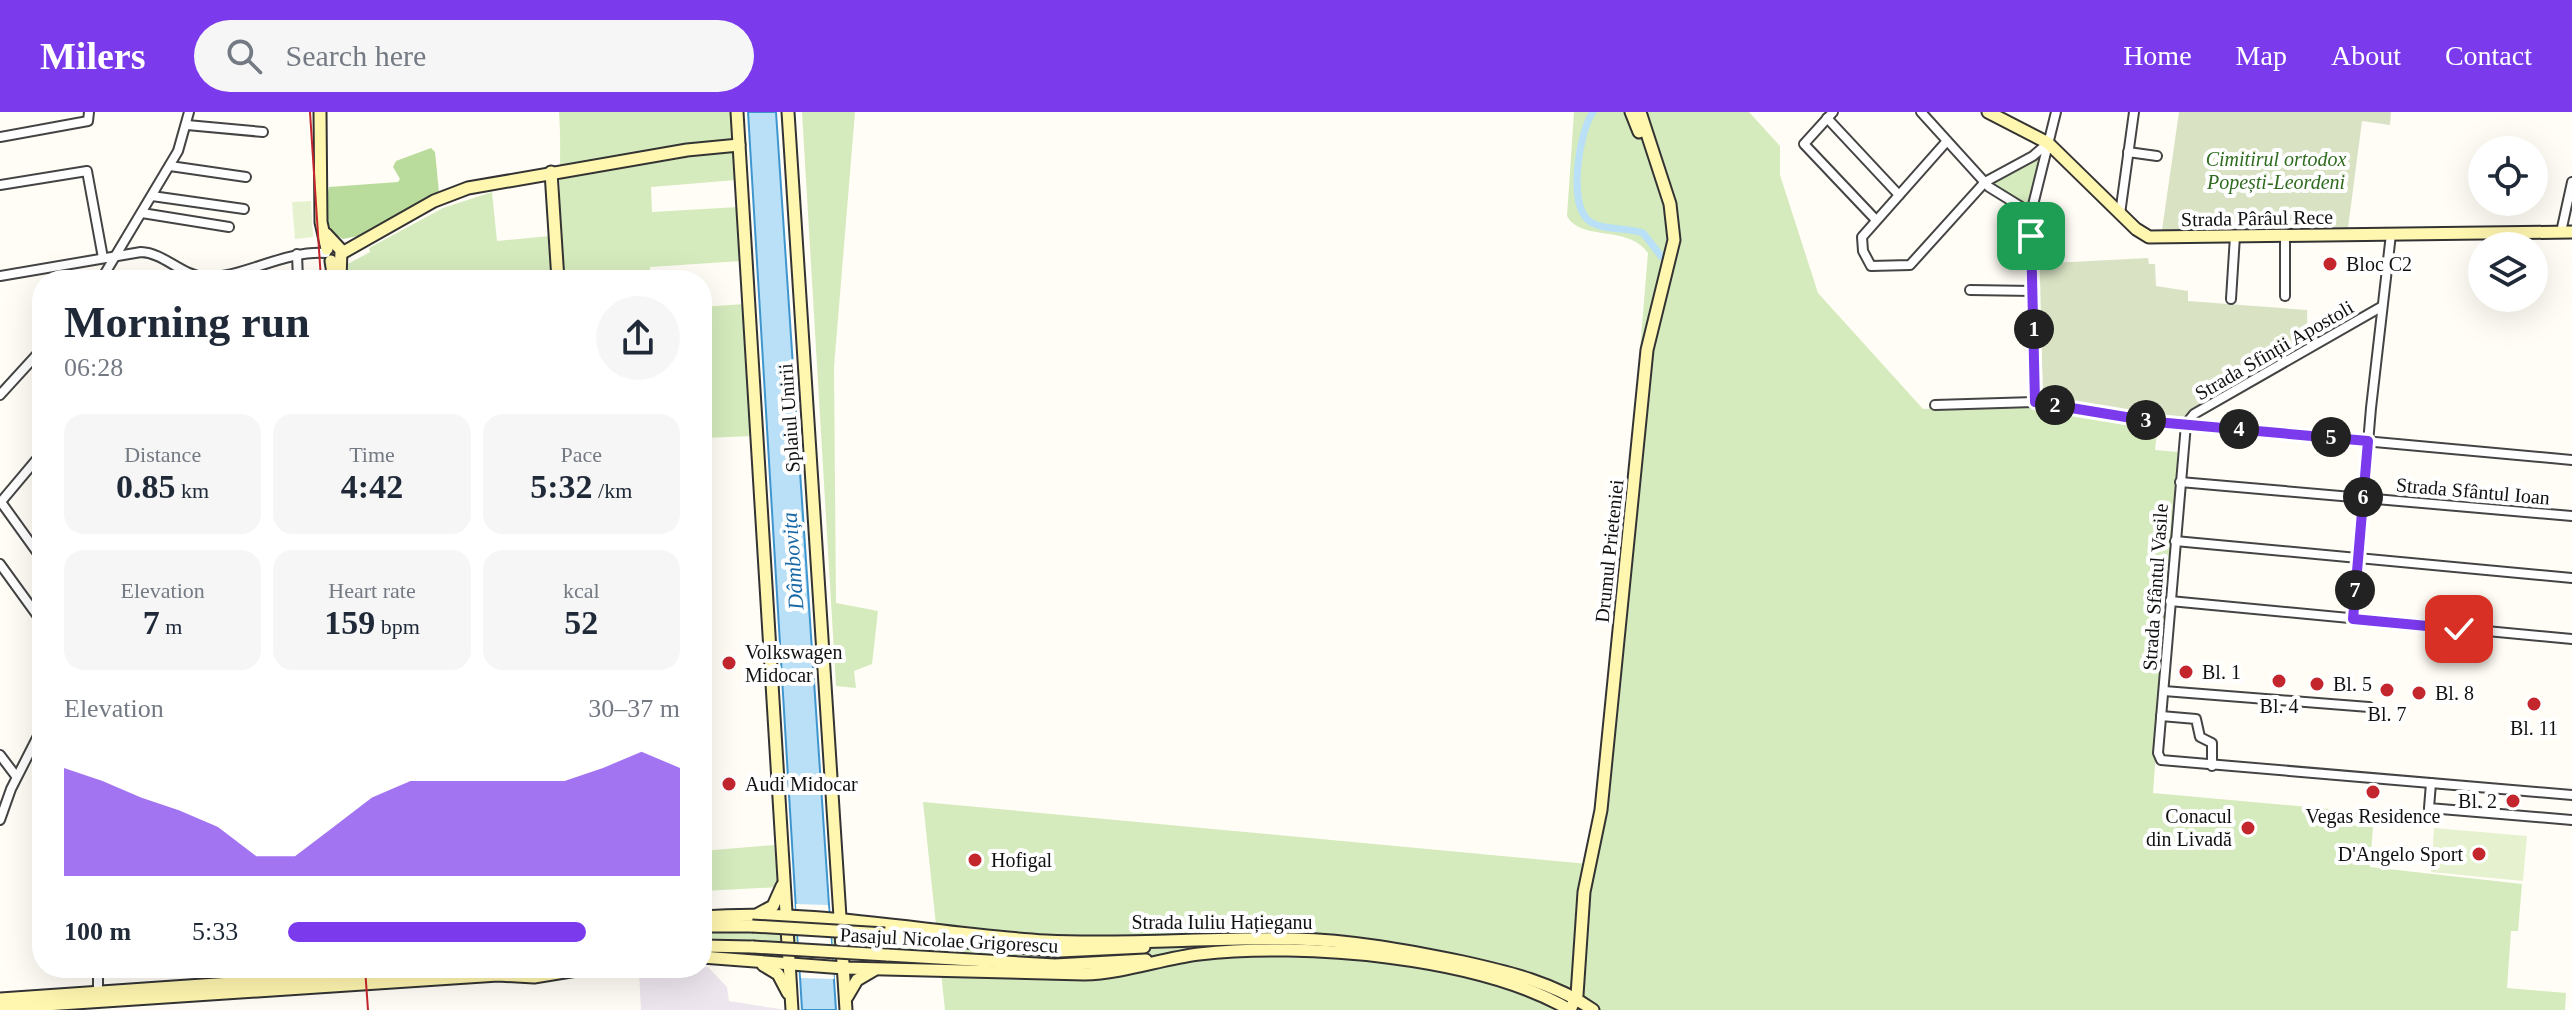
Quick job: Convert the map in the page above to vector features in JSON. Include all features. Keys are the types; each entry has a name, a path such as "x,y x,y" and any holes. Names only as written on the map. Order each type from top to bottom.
{"main road":[{"path":"320,112 321,222 337,252 337,270"},
{"name":"Splaiul Unirii","path":"737,112 791,1004"},
{"name":"Splaiul Unirii","path":"788,112 846,1006"},
{"path":"1631,112 1658,168"},
{"name":"Drumul Prieteniei","path":"1577,999 1584,892 1604,785 1645,369 1655,309 1674,240 1671,211 1640,112"},
{"name":"Strada Pârâul Rece","path":"1988,112 2048,143 2139,232 2152,238 2567,232"},
{"path":"337,252 446,195 495,181 739,145"},
{"path":"551,172 557,270"},
{"path":"838,870 850,908 874,921"},
{"path":"712,918 753,921 773,906 783,882"},
{"name":"Strada Iuliu Hațieganu","path":"753,921 786,915 842,918 1045,941 1193,949 1298,950 1393,960 1507,984 1570,1010"},
{"name":"Pasajul Nicolae Grigorescu","path":"712,925 753,921 1060,951 1193,949"},
{"name":"Strada Iuliu Hațieganu","path":"712,958 844,968 1104,974 1193,949 1271,939 1337,942 1448,959 1550,986 1593,1010"},
{"name":"Pasajul Nicolae Grigorescu","path":"712,946 1082,965 1193,949"},
{"path":"752,961 775,971 791,1004"},
{"path":"1550,986 1566,981 1577,965"},
{"path":"846,1006 857,980 878,968"},
{"path":"0,999 96,1001 302,978"},
{"path":"0,1008 452,978"},
{"path":"1570,1010 1577,999"}],"street":[{"path":"0,137 88,121 89,112"},
{"path":"107,270 170,166 187,125 189,112"},
{"path":"1921,112 1985,182 2031,213"},
{"path":"2035,402 2031,213 2056,112"},
{"path":"2120,214 2134,112"},
{"path":"1876,220 1805,147 1804,140 1830,115 1899,195"},
{"path":"187,125 263,132"},
{"path":"1947,141 1862,237 1861,246 1874,267 1907,267 1985,182 2033,156 2048,143"},
{"path":"2128,152 2157,156"},
{"path":"170,166 246,177"},
{"path":"0,185 87,171 103,258"},
{"path":"2567,232 2572,182"},
{"path":"152,196 244,209"},
{"path":"142,213 229,227"},
{"path":"2353,619 2381,307 2391,234"},
{"path":"2231,299 2235,236"},
{"path":"2285,236 2285,296"},
{"path":"234,270 297,254 337,252"},
{"path":"34,270 115,255 153,253 191,270"},
{"path":"297,254 298,270"},
{"path":"0,276 32,270"},
{"path":"1970,290 2033,291"},
{"name":"Strada Sfinții Apostoli","path":"2186,424 2191,416 2381,307"},
{"path":"0,395 32,360"},
{"path":"1935,405 2035,402 2186,424 2572,460"},
{"name":"Strada Sfântul Vasile","path":"2186,424 2164,691 2369,707"},
{"path":"32,465 0,502 32,545"},
{"name":"Strada Sfântul Ioan","path":"2180,482 2572,516"},
{"path":"2175,541 2572,578"},
{"path":"0,564 32,608"},
{"path":"2170,601 2572,639"},
{"path":"2164,691 2158,753 2161,760 2572,795"},
{"path":"2161,716 2196,719 2200,737 2212,743 2212,766"},
{"path":"0,820 16,776 32,746"},
{"path":"0,755 16,776"},
{"path":"2431,783 2429,808 2572,820"},
{"path":"96,1001 97,978"}],"shaded area":[{"path":"712,971 727,987 729,1001 786,1010 641,1010 639,978 712,978"}],"green space":[{"path":"559,112 731,112 736,180 651,187 652,212 738,207 741,261 650,267 650,270 344,270 344,266 370,252 369,248 443,208 492,192 497,241 560,235"},
{"path":"802,112 855,112 834,367 836,603 878,611 872,664 854,671 856,688 836,686"},
{"path":"1574,112 1749,112 1780,146 1780,175 1818,293 1923,409 2039,405 2158,424 2155,450 2178,452 2153,793 2374,813 2370,867 2522,884 2518,931 2511,931 2507,988 2566,993 2565,1010 945,1010 939,954 712,943 712,930 717,930 938,944 923,802 1588,864 1629,482 1648,253 1629,239 1583,229 1567,216"},
{"name":"Cimitirul ortodox Popești-Leordeni","path":"2179,112 2391,112 2390,125 2362,121 2348,228 2162,230"},
{"path":"431,148 435,152 439,192 363,235 343,239 331,232 325,209 329,187 398,182 400,179 393,167 396,161"},
{"path":"2041,157 2027,206 1993,186 1994,182"},
{"path":"311,201 313,237 295,239 292,202"},
{"path":"2148,258 2149,264 2155,264 2156,286 2188,291 2188,301 2307,310 2308,345 2178,420 2043,396 2038,260 2051,263"},
{"path":"744,304 754,436 712,438 712,306"},
{"name":"D'Angelo Sport","path":"2434,828 2527,836 2523,881 2431,872"},
{"path":"774,845 779,887 712,890 712,850"}],"water":[{"name":"Dâmbovița","path":"748,112 776,112 836,1010 802,1010"}],"pier":[{"path":"796,904 828,905 834,979 801,978"}],"waterway":[{"path":"1593,112 1584,135 1578,167 1578,198 1582,211 1588,220 1600,226 1643,233 1661,256"}],"railway":[{"path":"310,112 320,270"},
{"path":"366,978 368,1010"}],"place":[{"name":"Bloc C2","path":"2330,264"},
{"name":"Volkswagen Midocar","path":"729,663"},
{"name":"Bl. 1","path":"2186,672"},
{"name":"Bl. 4","path":"2279,681"},
{"name":"Bl. 5","path":"2317,684"},
{"name":"Bl. 7","path":"2387,690"},
{"name":"Bl. 8","path":"2419,693"},
{"name":"Bl. 11","path":"2534,704"},
{"name":"Audi Midocar","path":"729,784"},
{"name":"Vegas Residence","path":"2373,792"},
{"name":"Bl. 2","path":"2513,801"},
{"name":"Conacul din Livadă","path":"2248,828"},
{"name":"D'Angelo Sport","path":"2479,854"},
{"name":"Hofigal","path":"975,860"}],"route":[{"path":"2031,236 2035,402 2156,422 2368,441 2353,619 2459,629"}]}
